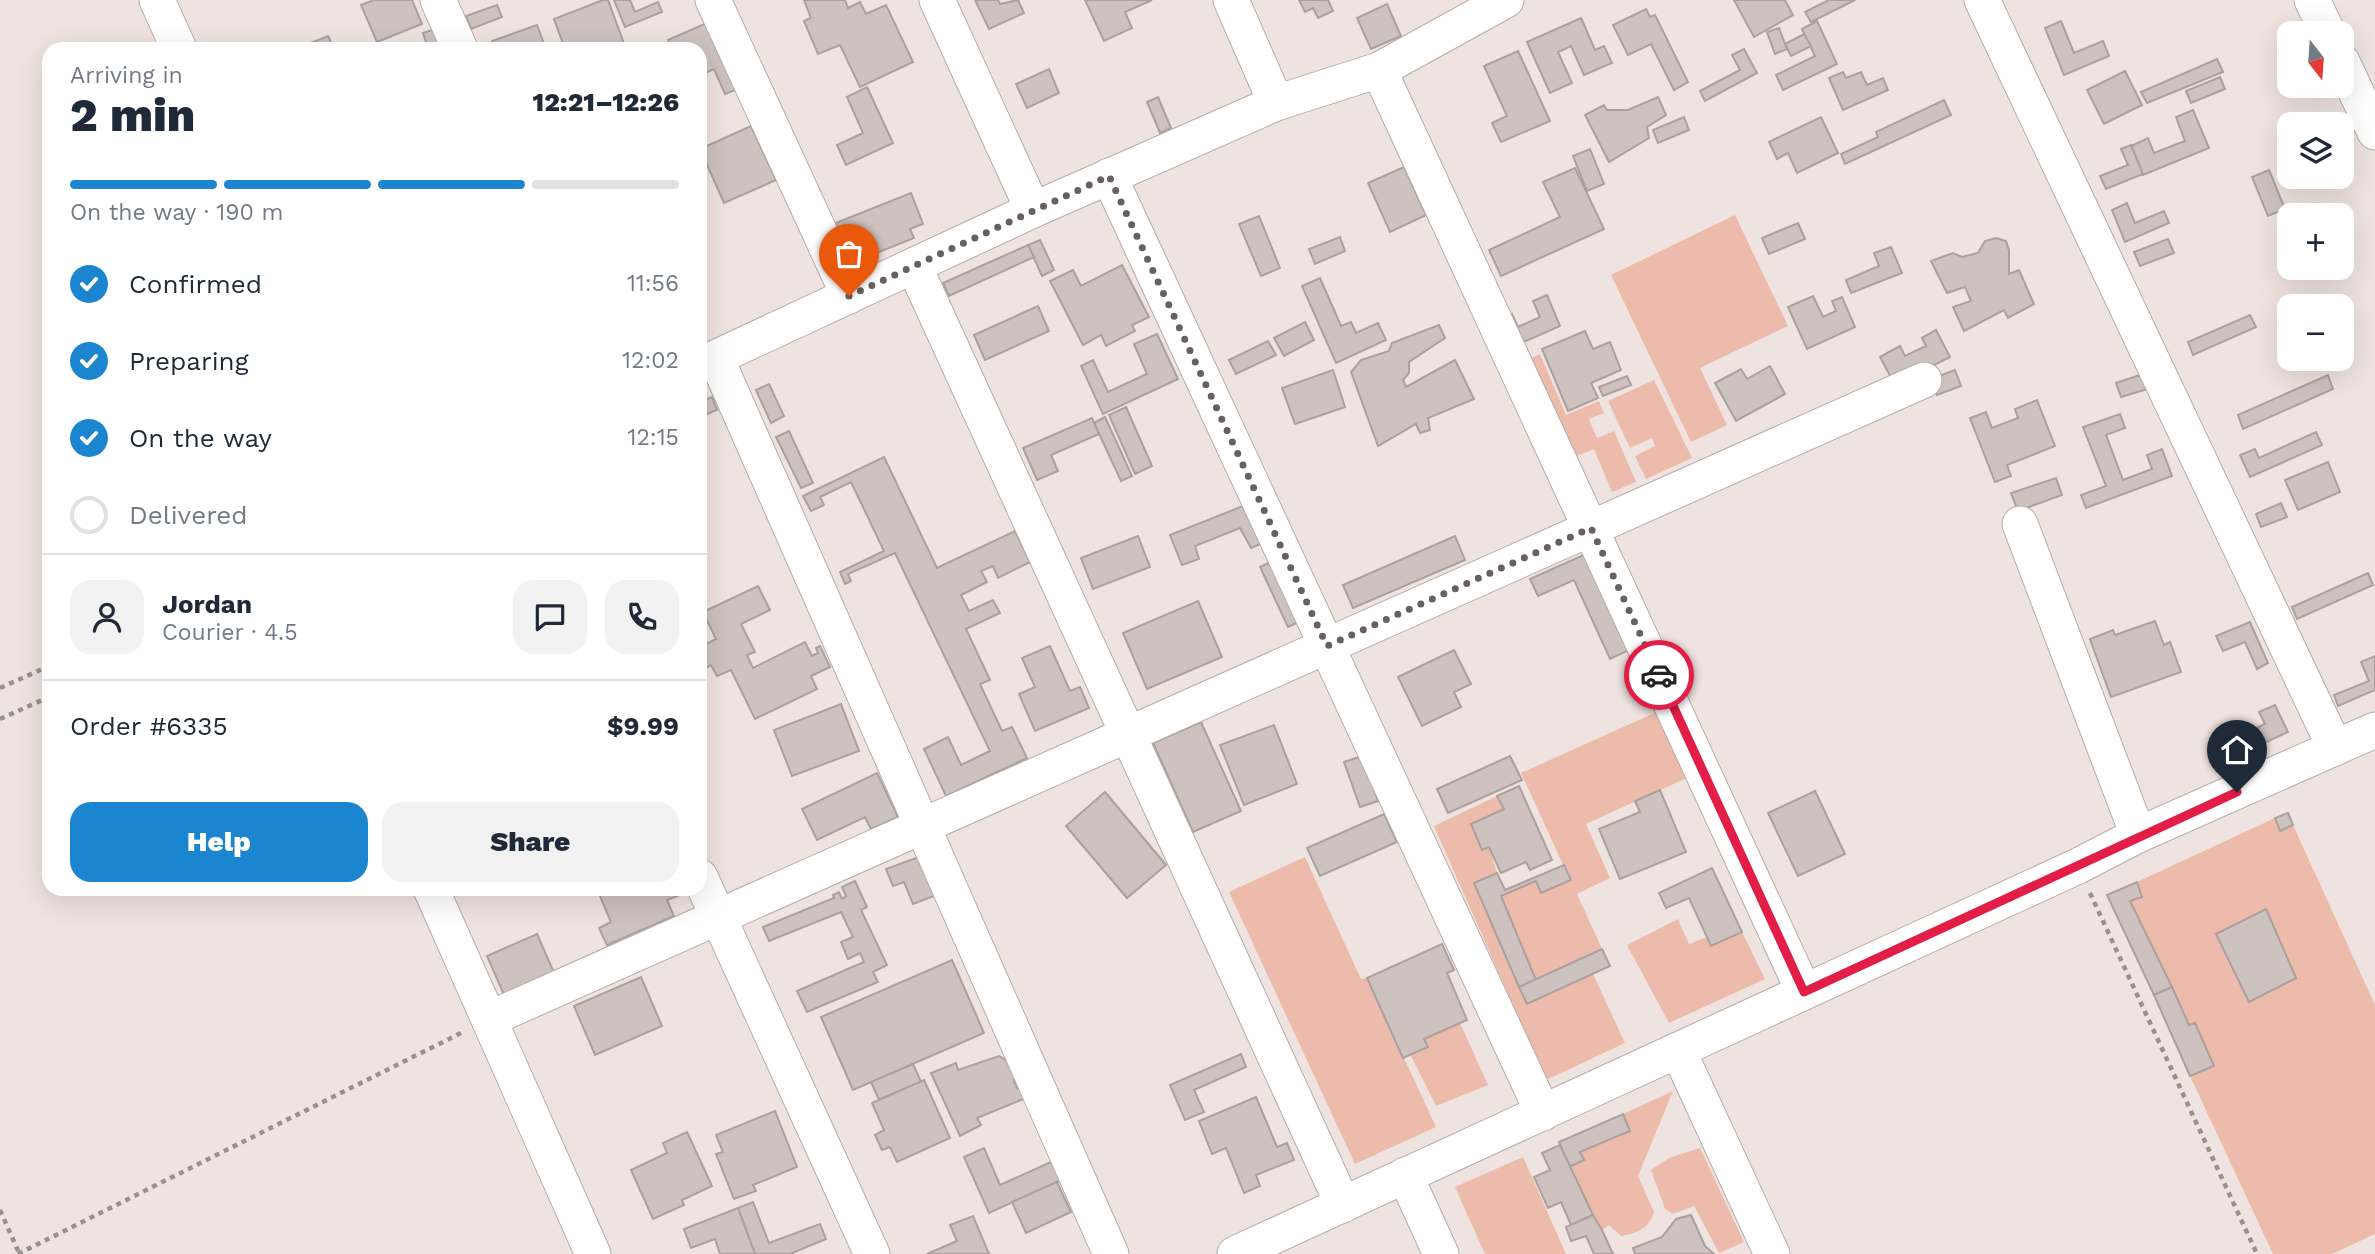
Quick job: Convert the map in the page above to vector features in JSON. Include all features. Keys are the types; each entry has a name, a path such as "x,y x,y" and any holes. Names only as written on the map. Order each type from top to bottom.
{"street":[{"path":"157,0 176,42"},
{"path":"438,0 457,42"},
{"path":"713,0 849,296"},
{"path":"937,0 1033,210"},
{"path":"1231,0 1276,103"},
{"path":"1111,1254 922,826 708,361 1033,210 1276,103 1379,70 1506,0"},
{"path":"1982,0 2336,748"},
{"path":"2312,0 2322,21"},
{"path":"1379,70 1804,992"},
{"path":"2354,87 2375,132"},
{"path":"1109,176 1543,1112"},
{"path":"914,265 1343,1205"},
{"path":"489,1020 1924,380"},
{"path":"2020,524 2138,835"},
{"path":"1235,1254 2078,866 2138,835 2375,730"},
{"path":"707,893 872,1254"},
{"path":"434,896 593,1254"},
{"path":"1678,1050 1772,1254"},
{"path":"1405,1175 1441,1254"}],"path":[{"path":"0,688 42,669"},
{"path":"0,719 42,699"},
{"path":"2078,866 2257,1254"},
{"path":"0,1210 19,1254 489,1020"}],"shaded area":[{"path":"1735,215 1788,326 1700,368 1727,425 1691,442 1611,275"},
{"path":"1540,354 1566,415 1599,401 1604,413 1589,419 1597,438 1614,431 1636,482 1612,492 1594,449 1567,460 1525,361"},
{"path":"1654,380 1692,458 1646,479 1635,456 1655,446 1652,438 1630,448 1608,401"},
{"path":"1659,711 1689,777 1586,824 1610,878 1577,894 1602,949 1536,980 1501,896 1536,881 1541,893 1570,880 1521,773"},
{"path":"1497,796 1504,809 1471,825 1482,850 1489,847 1497,873 1474,883 1527,1003 1593,974 1625,1043 1546,1080 1434,826"},
{"path":"2275,818 2280,831 2293,825 2375,1005 2375,1234 2332,1254 2273,1254 2190,1076 2214,1066 2195,1023 2189,1025 2130,901 2142,897 2137,882"},
{"path":"1305,857 1361,979 1367,978 1436,1127 1355,1164 1229,892"},
{"path":"1678,919 1689,944 1707,937 1711,946 1742,932 1765,979 1669,1023 1627,945"},
{"path":"1460,1023 1488,1085 1436,1106 1410,1054 1428,1047 1424,1039"},
{"path":"1673,1091 1638,1176 1654,1212 1652,1218 1642,1229 1627,1235 1621,1236 1609,1225 1602,1230 1569,1167 1584,1160 1580,1152 1623,1114"},
{"path":"1700,1148 1744,1242 1719,1253 1694,1206 1673,1214 1665,1209 1651,1170 1669,1158"},
{"path":"1523,1157 1566,1254 1485,1254 1455,1187"}],"building":[{"path":"374,0 412,0 422,24 377,42 361,5"},
{"path":"608,0 623,42 562,42 554,19"},
{"path":"614,0 630,0 635,12 658,2 662,12 625,27"},
{"path":"804,0 845,0 848,8 860,2 866,14 886,5 913,62 860,87 840,45 818,54 804,21 811,18"},
{"path":"975,0 998,0 1000,4 1018,0 1024,13 989,29"},
{"path":"1085,0 1152,0 1125,12 1132,28 1104,41"},
{"path":"1299,0 1328,0 1333,11 1318,18 1313,8 1305,12"},
{"path":"1734,0 1785,0 1793,15 1754,37"},
{"path":"1829,0 1855,0 1811,22 1805,12"},
{"path":"1387,4 1401,36 1371,49 1357,18"},
{"path":"497,5 502,17 471,29 466,16"},
{"path":"1646,9 1650,17 1655,15 1688,82 1674,90 1651,44 1628,55 1613,25"},
{"path":"1581,18 1595,50 1604,46 1612,63 1584,75 1571,46 1558,52 1572,83 1550,93 1527,42"},
{"path":"1817,21 1837,64 1783,90 1776,75 1815,56 1802,29"},
{"path":"2061,21 2074,53 2103,41 2109,56 2064,75 2045,28"},
{"path":"709,22 738,89 725,94 714,69 707,72 707,42 668,40"},
{"path":"537,25 543,42 492,42"},
{"path":"438,28 443,42 426,42 423,33"},
{"path":"1779,28 1787,49 1775,54 1767,32"},
{"path":"1804,34 1811,46 1791,56 1785,44"},
{"path":"328,36 331,42 313,42"},
{"path":"1744,49 1757,73 1705,101 1700,91 1740,70 1732,55"},
{"path":"1518,51 1550,121 1501,142 1492,123 1507,116 1484,66"},
{"path":"2217,59 2223,72 2147,103 2141,92"},
{"path":"1049,69 1059,93 1027,108 1016,84"},
{"path":"2125,71 2142,105 2104,124 2087,90"},
{"path":"1843,72 1846,78 1861,72 1867,85 1883,78 1888,90 1843,110 1829,78"},
{"path":"2220,77 2225,89 2191,103 2186,91"},
{"path":"867,87 893,143 846,165 837,145 863,133 847,97"},
{"path":"1158,97 1171,128 1160,133 1147,102"},
{"path":"1658,97 1666,115 1647,127 1649,138 1609,162 1585,115 1604,105 1607,110 1628,110"},
{"path":"1944,100 1951,115 1845,164 1841,154 1878,137 1876,132"},
{"path":"2193,110 2209,148 2143,175 2131,146 2148,138 2154,153 2185,141 2176,117"},
{"path":"1684,117 1689,130 1658,143 1653,130"},
{"path":"1821,117 1838,153 1797,173 1788,153 1777,159 1769,142"},
{"path":"751,126 776,180 724,203 707,165 707,146"},
{"path":"2131,145 2143,174 2106,189 2100,176 2128,165 2121,149"},
{"path":"1590,149 1604,184 1587,191 1573,156"},
{"path":"1404,167 1426,215 1390,232 1368,183"},
{"path":"1575,168 1604,229 1501,276 1489,250 1560,217 1543,182"},
{"path":"2269,170 2283,203 2277,203 2277,212 2268,216 2252,177"},
{"path":"911,193 923,224 910,229 914,238 849,264 833,224"},
{"path":"2127,203 2135,223 2164,211 2169,223 2125,242 2112,210"},
{"path":"1259,216 1280,268 1261,276 1239,224"},
{"path":"1798,223 1805,239 1769,254 1762,238"},
{"path":"1340,237 1345,251 1315,264 1309,249"},
{"path":"1996,238 2006,241 2009,250 2009,274 2019,270 2034,304 2008,318 2004,310 1964,331 1953,307 1971,301 1965,287 1947,293 1931,261 1953,253 1962,257 1978,253 1985,241"},
{"path":"2168,239 2174,253 2140,266 2134,252"},
{"path":"1040,240 1054,270 1042,276 1028,245"},
{"path":"1028,245 1034,257 949,296 943,283"},
{"path":"1891,247 1902,273 1851,293 1846,280 1879,266 1874,253"},
{"path":"1122,265 1149,317 1132,325 1135,331 1106,346 1101,335 1083,345 1050,281 1073,270 1081,286"},
{"path":"1320,278 1341,326 1351,322 1356,333 1378,323 1386,340 1336,363 1302,286"},
{"path":"1547,295 1560,326 1517,345 1505,317 1512,314 1518,327 1540,317 1533,301"},
{"path":"1813,296 1823,317 1836,311 1832,301 1842,297 1855,327 1807,349 1788,307"},
{"path":"1038,306 1049,331 985,360 974,335"},
{"path":"2250,315 2256,327 2193,355 2188,342"},
{"path":"1305,322 1314,340 1284,356 1274,338"},
{"path":"1439,325 1445,338 1409,362 1409,373 1403,380 1406,387 1455,360 1474,399 1428,418 1430,430 1420,433 1416,424 1378,446 1351,372 1361,360 1389,351 1392,343"},
{"path":"1936,330 1950,357 1895,385 1880,357 1900,346 1905,356 1926,346 1922,338"},
{"path":"1585,331 1593,349 1610,342 1621,370 1591,383 1598,398 1568,411 1542,349"},
{"path":"1157,334 1178,379 1103,414 1081,366 1093,360 1108,392 1147,374 1134,344"},
{"path":"1268,341 1276,355 1236,374 1229,360"},
{"path":"1770,366 1785,394 1736,421 1715,383 1741,369 1747,379"},
{"path":"1333,370 1345,407 1295,424 1282,388"},
{"path":"1955,370 1961,386 1937,395 1931,379"},
{"path":"2149,372 2154,387 2121,397 2116,383"},
{"path":"2328,375 2333,389 2243,429 2238,415"},
{"path":"1627,376 1631,385 1603,396 1599,387"},
{"path":"769,384 784,416 771,423 756,390"},
{"path":"712,397 717,410 707,414 707,399"},
{"path":"2037,400 2055,446 2007,465 2011,476 1995,482 1970,418 1986,412 1992,428 2018,418 2015,409"},
{"path":"1126,407 1152,466 1135,474 1109,415"},
{"path":"2120,414 2125,428 2106,435 2123,480 2152,469 2147,455 2162,449 2172,476 2086,508 2081,495 2106,486 2083,427"},
{"path":"1105,417 1132,476 1121,481 1094,423"},
{"path":"1092,418 1099,434 1051,455 1058,471 1037,480 1023,448"},
{"path":"789,431 813,483 801,488 776,437"},
{"path":"2316,432 2322,445 2250,477 2240,455 2255,449 2259,458"},
{"path":"884,457 937,568 1015,531 1030,562 998,578 993,566 981,571 987,582 961,595 969,611 993,600 1000,613 966,629 990,680 980,684 1002,731 1012,727 1027,758 946,796 924,749 948,737 961,765 990,751 895,553 848,574 851,581 845,584 840,572 884,551 851,482 820,497 824,505 811,511 803,496"},
{"path":"2328,462 2340,492 2298,510 2285,480"},
{"path":"2056,478 2062,495 2018,511 2011,493"},
{"path":"2281,503 2287,517 2261,527 2256,514"},
{"path":"1248,504 1265,542 1251,548 1240,528 1195,546 1199,559 1182,565 1170,535"},
{"path":"1138,536 1150,567 1093,589 1081,558"},
{"path":"1455,536 1465,560 1353,608 1343,585"},
{"path":"1588,553 1631,649 1610,659 1574,580 1538,596 1530,579"},
{"path":"1273,561 1301,621 1288,627 1260,567"},
{"path":"2368,573 2373,585 2297,619 2292,607"},
{"path":"758,586 770,610 741,624 755,652 747,655 753,668 805,642 812,656 818,653 816,648 820,646 830,667 811,676 817,689 755,719 731,670 717,676 711,665 707,667 707,644 716,639 707,620 707,610"},
{"path":"1198,601 1222,657 1147,689 1123,633"},
{"path":"2155,621 2164,645 2170,642 2181,672 2111,697 2090,639 2113,630 2115,635"},
{"path":"2250,622 2268,663 2257,669 2245,642 2223,651 2216,636"},
{"path":"1050,646 1070,691 1080,687 1089,708 1035,731 1019,694 1035,687 1022,658"},
{"path":"1454,650 1471,684 1454,692 1461,707 1422,726 1398,677"},
{"path":"2375,656 2375,690 2338,706 2334,695 2369,681 2361,662"},
{"path":"841,704 859,751 792,776 774,730"},
{"path":"2275,705 2288,732 2235,757 2225,734 2241,726 2244,734 2265,724 2259,712"},
{"path":"1201,722 1241,811 1193,832 1153,743"},
{"path":"1274,725 1297,784 1244,805 1220,745"},
{"path":"1362,756 1378,801 1360,807 1344,762"},
{"path":"1510,756 1522,780 1448,813 1437,789"},
{"path":"877,773 898,817 871,829 865,817 817,840 802,809"},
{"path":"1519,786 1552,860 1530,870 1526,862 1501,873 1489,847 1482,850 1471,824 1504,809 1497,796"},
{"path":"1660,790 1686,852 1620,879 1599,829 1640,812 1635,801"},
{"path":"1815,791 1845,854 1798,876 1768,813"},
{"path":"1105,792 1166,865 1127,898 1066,826"},
{"path":"2288,813 2293,825 2280,831 2275,818"},
{"path":"1384,814 1397,842 1320,876 1307,848"},
{"path":"927,854 942,893 913,904 904,882 893,886 886,869"},
{"path":"1564,865 1571,880 1541,893 1536,881 1501,896 1536,980 1519,987 1474,883 1497,873 1505,890"},
{"path":"1712,868 1742,932 1711,946 1689,898 1666,908 1659,893"},
{"path":"855,881 867,907 861,910 887,965 873,972 878,982 807,1012 797,991 864,962 860,953 848,959 841,942 853,937 841,912 769,941 763,927 834,898 833,895 839,892 842,899 846,896 842,887"},
{"path":"2137,882 2142,897 2130,901 2172,987 2154,995 2107,895"},
{"path":"600,896 678,896 667,900 674,916 607,945 599,928 611,922"},
{"path":"2266,909 2296,978 2249,1002 2216,934"},
{"path":"537,934 555,975 505,997 487,956"},
{"path":"1442,944 1454,970 1447,973 1467,1020 1424,1039 1428,1047 1403,1058 1367,978"},
{"path":"1602,949 1610,966 1527,1004 1519,987"},
{"path":"952,960 984,1033 853,1090 821,1017"},
{"path":"641,977 662,1026 595,1055 574,1006"},
{"path":"2172,987 2189,1025 2195,1023 2214,1066 2190,1076 2154,995"},
{"path":"1241,1054 1246,1067 1194,1090 1204,1112 1185,1120 1170,1085"},
{"path":"999,1056 1014,1065 1014,1082 1017,1088 1023,1087 1026,1098 977,1118 981,1125 960,1136 931,1073 956,1063 958,1070"},
{"path":"913,1064 921,1082 879,1100 871,1082"},
{"path":"924,1080 950,1138 897,1162 890,1147 882,1150 875,1135 884,1130 872,1103"},
{"path":"1256,1097 1277,1147 1287,1143 1294,1160 1256,1175 1260,1186 1244,1193 1226,1148 1212,1154 1199,1121"},
{"path":"775,1111 797,1167 753,1185 756,1191 734,1199 716,1154 723,1152 716,1135"},
{"path":"1623,1114 1630,1131 1580,1152 1584,1160 1569,1167 1559,1142"},
{"path":"687,1132 712,1186 682,1200 684,1205 653,1219 631,1170 667,1153 663,1143"},
{"path":"1560,1145 1593,1215 1571,1225 1561,1202 1548,1208 1534,1177 1550,1170 1542,1153"},
{"path":"984,1148 1000,1185 1062,1157 1070,1176 989,1213 964,1157"},
{"path":"1057,1182 1071,1212 1026,1233 1012,1202"},
{"path":"753,1202 769,1243 820,1224 826,1239 790,1254 755,1254 738,1208"},
{"path":"738,1208 755,1254 720,1254 715,1239 691,1248 684,1229"},
{"path":"1593,1215 1613,1254 1594,1254 1586,1236 1571,1241 1566,1227"},
{"path":"1691,1215 1705,1246 1714,1254 1635,1254 1633,1248 1662,1237 1676,1219"},
{"path":"973,1216 989,1254 927,1254 957,1241 950,1225"}],"way so far":[{"path":"849,296 1109,176 1327,646 1591,528 1659,675"}],"route":[{"path":"1659,675 1804,992 2078,866 2138,835 2237,792"}]}
